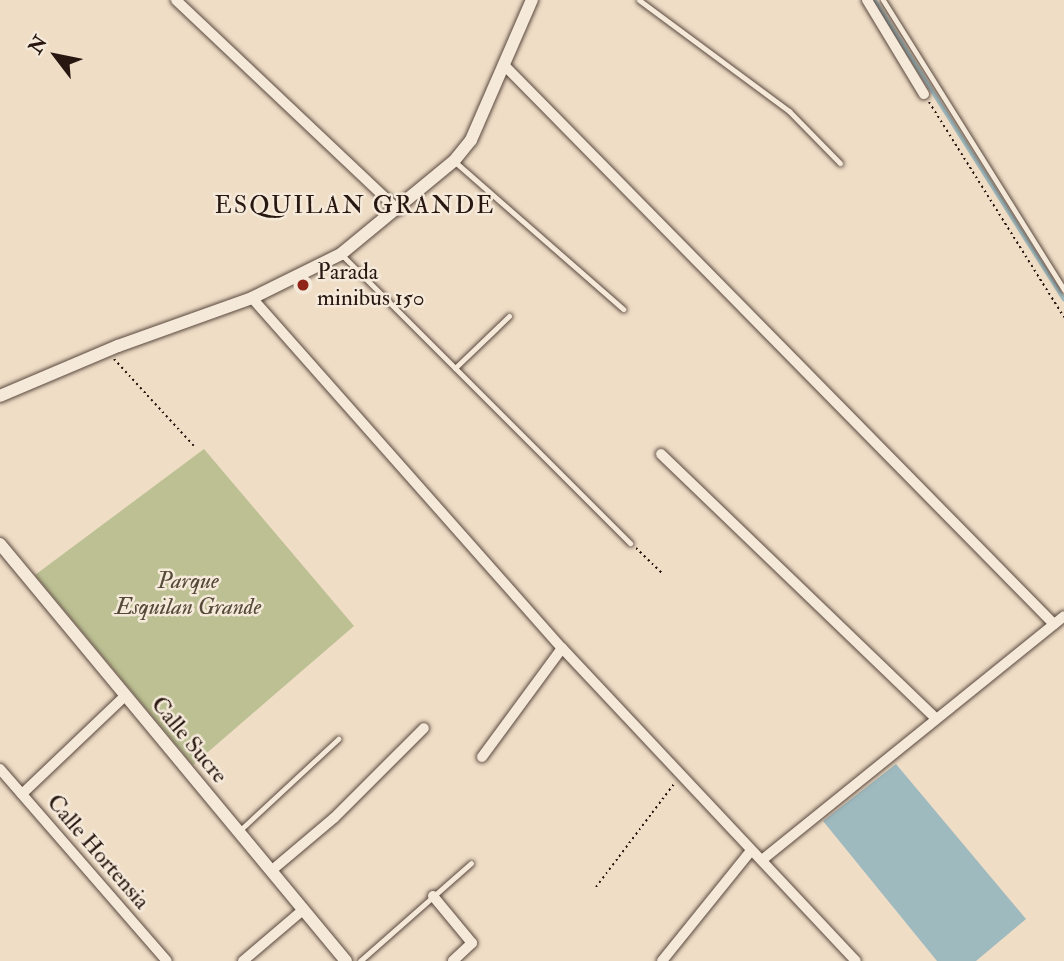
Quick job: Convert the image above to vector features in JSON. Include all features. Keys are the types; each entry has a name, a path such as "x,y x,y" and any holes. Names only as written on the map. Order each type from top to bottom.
{"street":[{"path":"176,0 398,210"},
{"path":"0,396 107,351 252,298 341,254 398,210 454,161 471,140 532,0"},
{"path":"867,0 924,94"},
{"path":"505,66 1054,624"},
{"path":"252,298 562,648 750,852 762,860 856,961"},
{"path":"661,454 935,718"},
{"name":"Calle Sucre","path":"0,544 346,961"},
{"path":"762,860 1064,616"},
{"path":"482,757 562,648"},
{"path":"22,794 125,696"},
{"path":"271,871 334,818 424,728"},
{"name":"Calle Hortensia","path":"0,769 167,961"},
{"path":"662,961 750,852"},
{"path":"433,896 472,943 453,961"},
{"path":"243,961 303,910"}],"lane":[{"path":"639,0 789,111 840,163"},
{"path":"883,0 1064,290"},
{"path":"454,161 623,309"},
{"path":"341,254 630,543"},
{"path":"455,368 509,316"},
{"path":"238,832 338,739"},
{"path":"359,961 471,863"}],"path":[{"path":"924,94 1064,317"},
{"path":"107,351 194,446"},
{"path":"630,543 663,574"},
{"path":"597,887 680,775"}],"green space":[{"name":"Parque Esquilan Grande","path":"204,449 354,626 193,765 35,575"}],"water":[{"path":"896,764 1026,919 976,961 937,961 823,821"}],"waterway":[{"path":"875,0 1064,299"}],"place":[{"name":"Parada minibus 150","path":"303,285"}],"district":[{"name":"ESQUILAN GRANDE","path":"355,206"}]}
